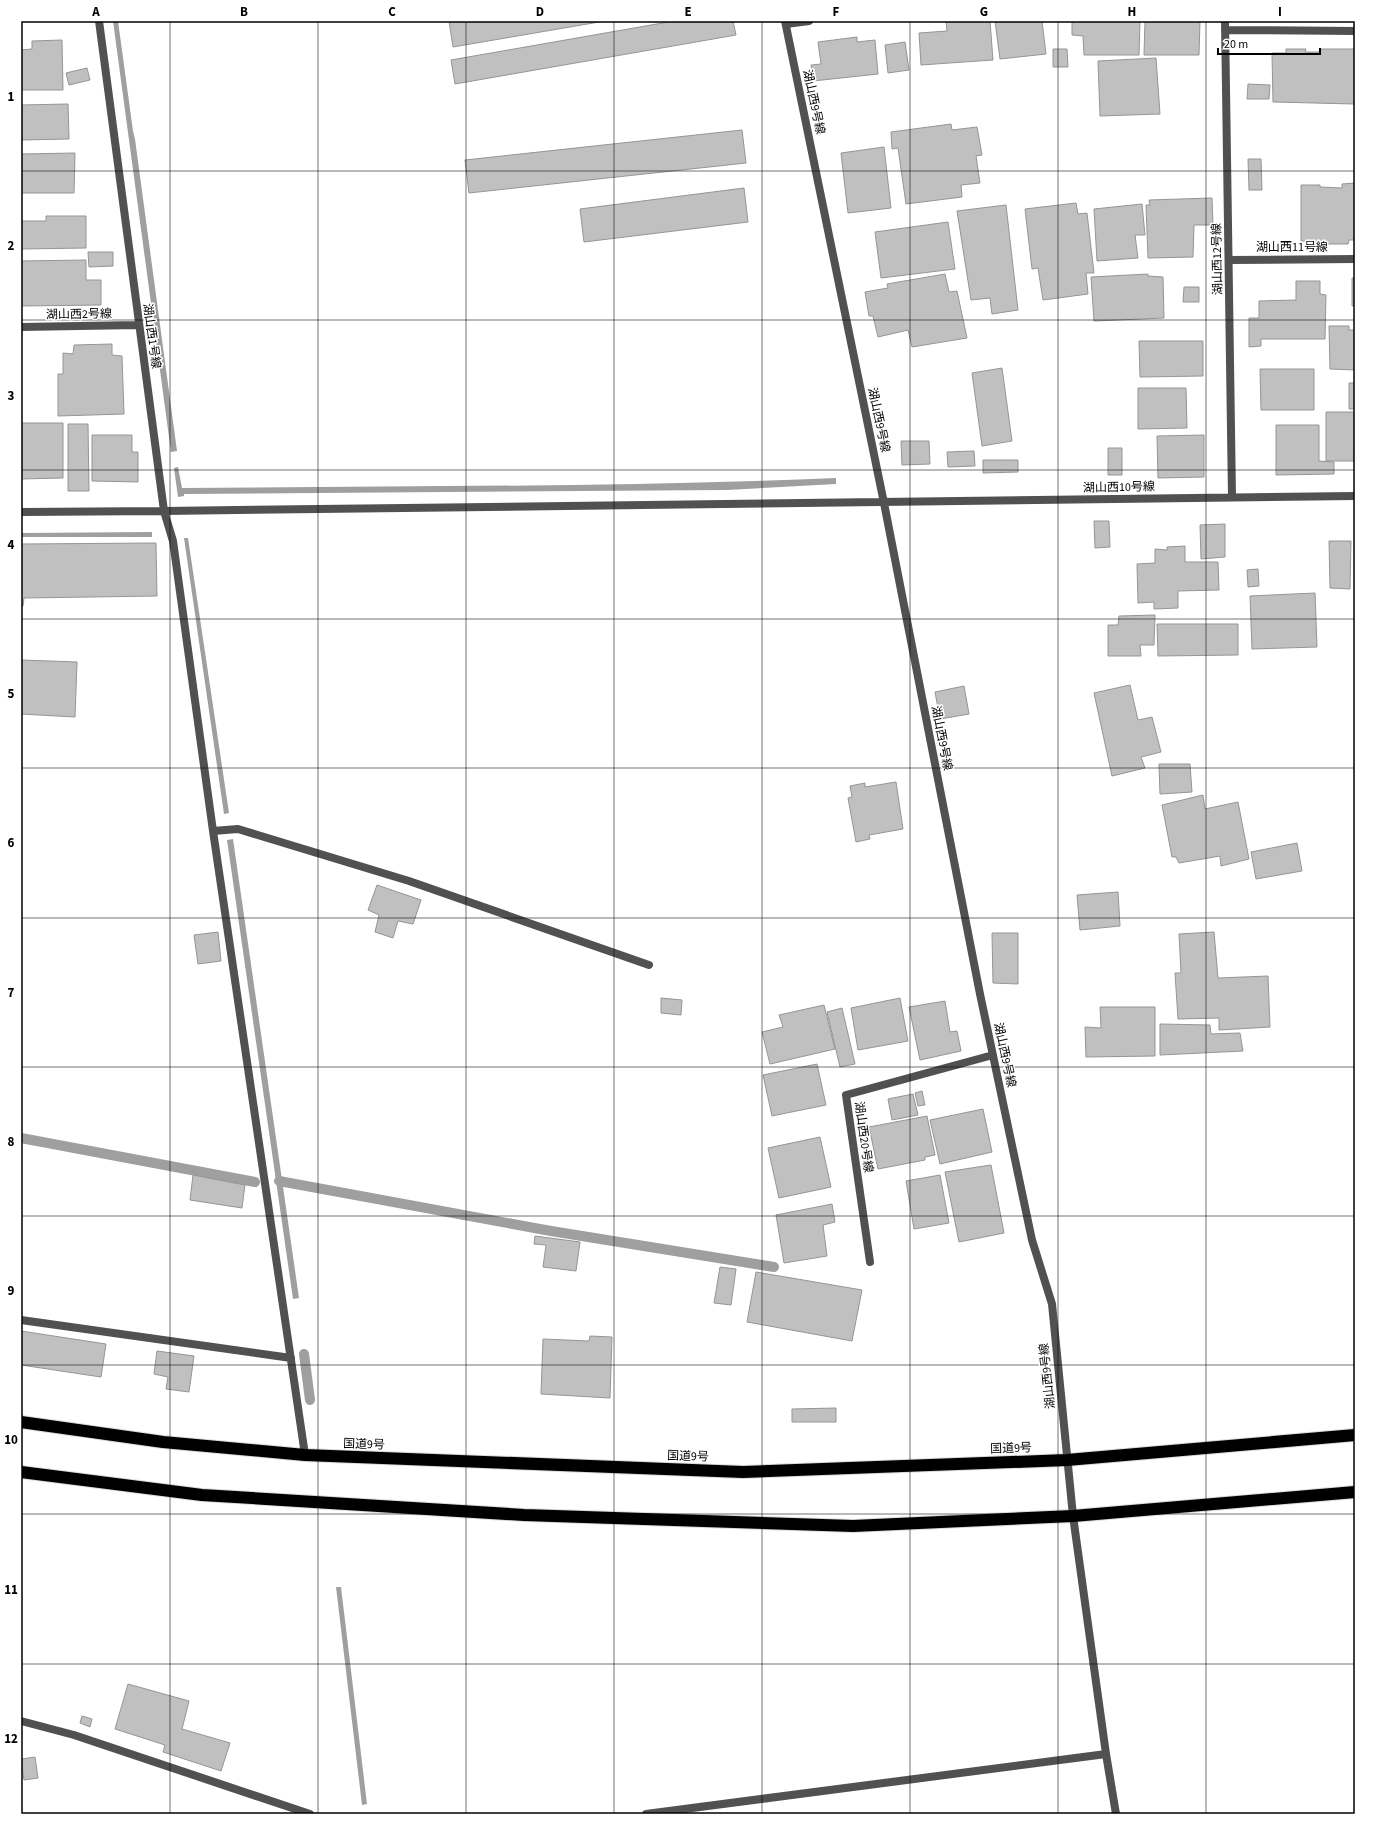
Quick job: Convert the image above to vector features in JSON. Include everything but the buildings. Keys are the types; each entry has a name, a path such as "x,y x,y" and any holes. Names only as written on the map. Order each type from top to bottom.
{"highway":[{"name":"国道9号","path":"21,1422 163,1442 305,1455 743,1472 1067,1460 1355,1434"},
{"path":"21,1472 202,1495 524,1515 852,1526 1073,1516 1355,1492"}],"street":[{"name":"湖山西1号線","path":"99,21 164,511 173,541 213,831 305,1455"},
{"path":"786,23 809,21"},
{"name":"湖山西12号線","path":"1225,21 1232,497"},
{"name":"湖山西9号線","path":"786,23 884,503 993,1055 1032,1240 1052,1304 1073,1516 1106,1754 1116,1814"},
{"path":"1226,30 1355,31"},
{"name":"湖山西11号線","path":"1228,260 1355,259"},
{"name":"湖山西2号線","path":"21,327 138,324"},
{"name":"湖山西10号線","path":"164,511 1355,496"},
{"path":"21,512 164,511"},
{"path":"213,831 238,829 409,881 649,965"},
{"name":"湖山西20号線","path":"870,1262 846,1095 993,1055"},
{"path":"21,1320 291,1358"},
{"path":"21,1721 74,1735 310,1814"},
{"path":"646,1814 1106,1754"}],"shaded area":[{"path":"113,21 118,21 177,451 171,452"},
{"path":"178,467 182,488 591,485 836,478 836,484 727,490 184,494 184,496 178,497 174,468"},
{"path":"152,532 152,537 21,537 21,533"},
{"path":"184,538 188,538 229,813 224,814"},
{"path":"233,839 299,1298 293,1299 227,840"},
{"path":"336,1587 341,1587 367,1804 362,1805"}],"waterway":[{"path":"21,1138 255,1182"},
{"path":"279,1181 551,1231 774,1267"},
{"path":"304,1354 310,1400"}]}
